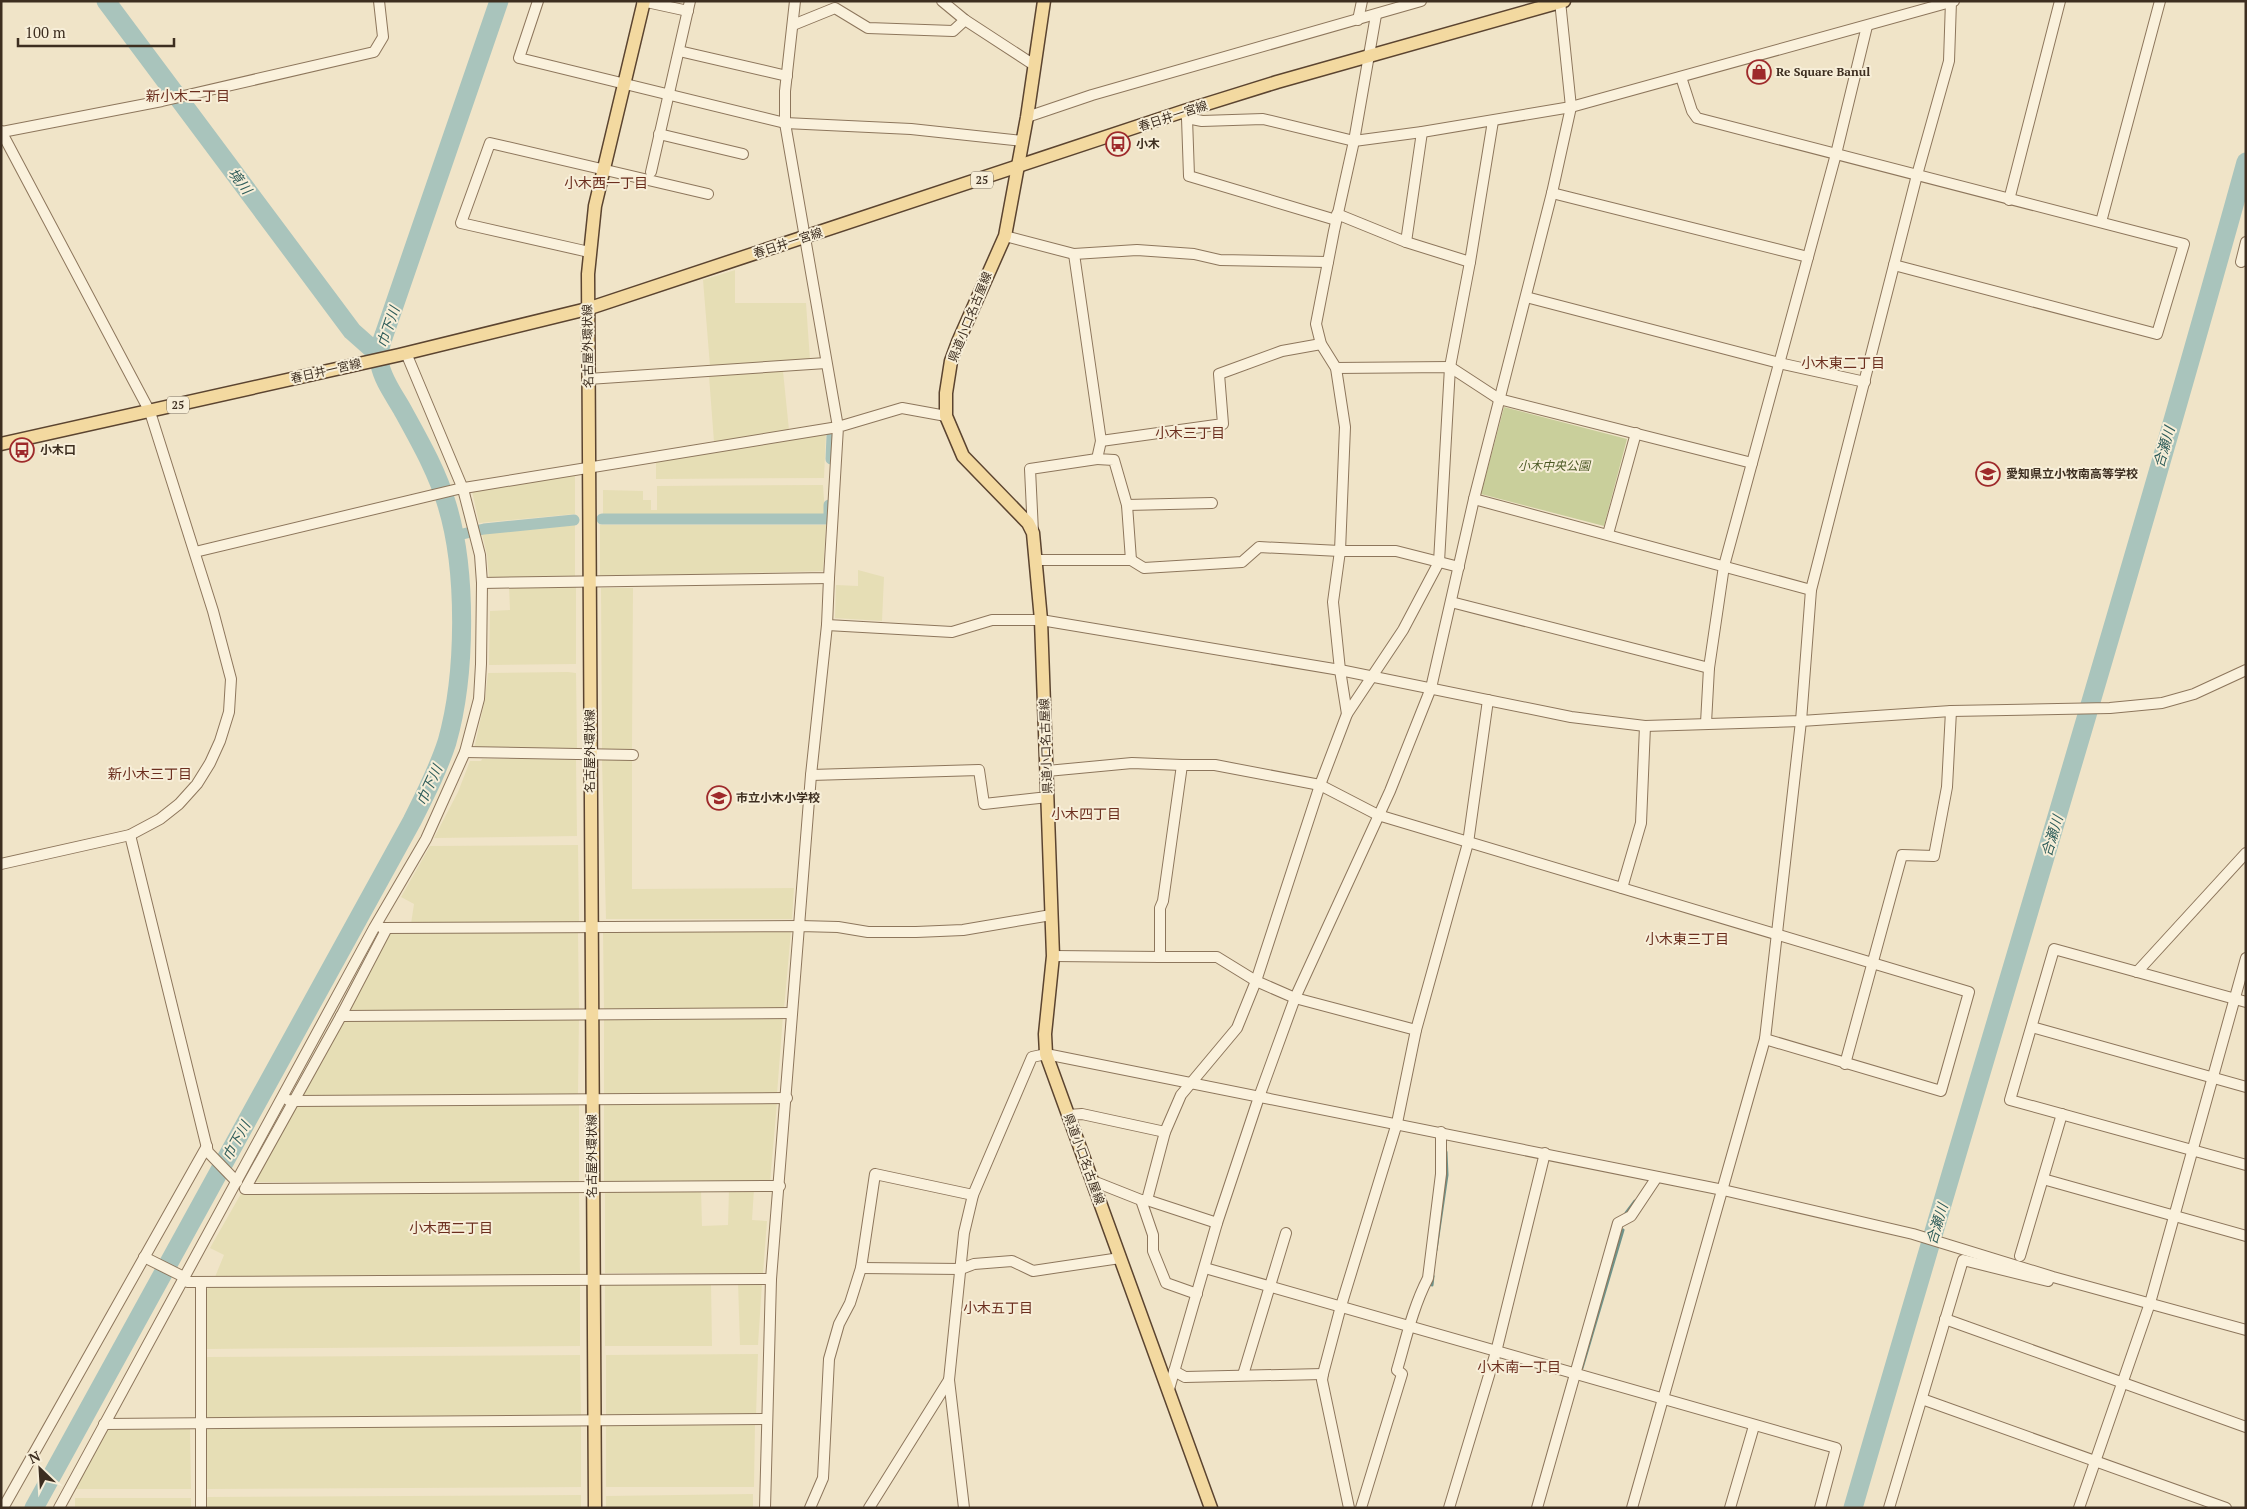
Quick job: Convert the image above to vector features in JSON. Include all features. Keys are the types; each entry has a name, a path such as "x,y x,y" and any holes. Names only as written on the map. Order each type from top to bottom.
{"main road":[{"name":"名古屋外環状線","path":"595,1508 587,309 589,252 594,206 643,1"},
{"name":"県道小口名古屋線","path":"1044,1 1027,117 1005,236 977,296 951,361 946,393 946,416 963,456 1028,523 1033,533 1041,620 1054,956 1045,1034 1046,1054 1211,1508"},
{"name":"春日井一宮線","path":"1,444 355,365 587,309 1018,168 1369,57 1561,2"}],"street":[{"path":"1,864 130,834 166,814 179,804 197,784 210,764 229,712 229,670 195,552 150,412 1,131 162,101 374,52 383,37 379,1"},
{"path":"538,1 519,58 785,123 911,129 1023,141"},
{"path":"643,1 689,6 651,172"},
{"path":"765,1508 771,1279 812,775 827,625 838,427 785,123 787,76 795,1"},
{"path":"942,1 965,20 1034,65"},
{"path":"1358,20 1362,1"},
{"path":"1027,117 1092,95 1421,1"},
{"path":"2009,200 2060,1"},
{"path":"2101,222 2160,1"},
{"path":"1168,1389 1218,1223 1259,1097 1296,998 1390,792 1431,688 1474,499 1552,193 1571,107 1561,2"},
{"path":"1470,262 1406,242 1337,217 1189,176 1185,115 1202,121 1263,119 1354,141 1422,132 1571,107 1952,2 1949,61 1917,175 1866,382 1811,590 1801,721 1765,1039 1724,1190 1632,1508"},
{"path":"793,25 835,8 868,28 953,32 965,20"},
{"path":"1347,714 1333,602 1340,551 1345,427 1336,368 1321,344 1316,324 1354,141 1376,15"},
{"path":"1706,723 1710,668 1724,566 1836,154 1867,26"},
{"path":"679,51 787,76"},
{"path":"1681,77 1692,111 1697,118 2184,244 2158,334 1894,265"},
{"path":"1197,1294 1166,1283 1153,1251 1153,1235 1144,1200 1165,1132 1181,1095 1237,1028 1256,981 1320,785 1347,714 1403,630 1439,562 1450,368 1470,262 1492,121"},
{"path":"1406,242 1422,132"},
{"path":"660,134 744,154"},
{"path":"589,252 461,223 490,143 708,194"},
{"path":"1552,193 1808,257"},
{"path":"1005,236 1074,254 1136,250 1194,254 1220,260 1328,262"},
{"path":"2246,242 2240,262 2246,259"},
{"path":"1074,254 1101,441 1097,459"},
{"path":"1526,297 1779,363 1866,382"},
{"path":"1101,441 1223,424 1219,374 1282,351 1321,344"},
{"path":"59,1508 182,1276 283,1098 374,928 426,839 465,752 479,699 482,664 480,556 460,489 402,354"},
{"path":"588,379 826,363"},
{"path":"1336,368 1450,368 1499,398 1752,463"},
{"path":"195,552 460,489 838,427 902,408 946,416"},
{"path":"1608,534 1636,433"},
{"path":"1033,533 1030,469 1097,459 1114,460 1127,506 1131,560"},
{"path":"1474,499 1811,590"},
{"path":"1127,506 1212,503"},
{"path":"1036,560 1131,560 1144,568 1242,562 1260,547 1340,551 1396,551 1459,567"},
{"path":"482,583 829,578"},
{"path":"1451,602 1710,668"},
{"path":"827,625 952,632 992,620 1041,620 1340,670 1571,717 1645,726 1801,721 1951,711 2110,708 2162,703 2217,685 2246,670"},
{"path":"1348,1508 1322,1380 1323,1374 1341,1306 1397,1123 1416,1030 1468,843 1488,700"},
{"path":"1846,1064 1902,855 1934,856 1947,787 1951,711"},
{"path":"1622,888 1641,823 1645,726"},
{"path":"465,752 590,755 633,754"},
{"path":"1047,771 1132,763 1182,766 1215,765 1320,785 1378,815 1969,992 1941,1092 1765,1039"},
{"path":"1160,957 1160,908 1182,766"},
{"path":"812,775 979,770 984,804 1048,797"},
{"path":"130,834 207,1146 211,1156 235,1180"},
{"path":"2137,972 2246,853"},
{"path":"374,928 800,926 838,927 868,932 916,932 963,930 1051,915"},
{"path":"387,928 341,1016 245,1189 780,1186"},
{"path":"2246,1002 2054,949 2010,1100 2246,1164"},
{"path":"1054,956 1217,957 1256,981 1296,998 1416,1030"},
{"path":"2079,1508 2150,1302 2194,1150 2246,958"},
{"path":"341,1016 792,1013"},
{"path":"2032,1026 2246,1087"},
{"path":"964,1508 949,1380 964,1233 973,1195 1032,1057 1046,1054 1724,1190 1913,1234 2053,1277 2150,1302 2246,1330"},
{"path":"283,1098 294,1101 787,1098"},
{"path":"1068,1115 1082,1114 1165,1132"},
{"path":"2020,1256 2062,1114"},
{"path":"1361,1508 1402,1374 1397,1370 1409,1326 1420,1293 1428,1278 1441,1174 1441,1132"},
{"path":"3,1508 147,1259 207,1146"},
{"path":"1449,1508 1496,1352 1545,1153"},
{"path":"810,1508 823,1478 829,1359 861,1268 875,1174 973,1195"},
{"path":"1537,1508 1618,1223 1631,1216 1657,1177"},
{"path":"2042,1179 2246,1236"},
{"path":"1093,1181 1144,1200 1218,1223"},
{"path":"1243,1375 1286,1233"},
{"path":"861,1268 961,1269 974,1264 1012,1261 1033,1272 1120,1258"},
{"path":"147,1259 182,1276 188,1282 593,1278 771,1279"},
{"path":"1889,1508 1962,1260 2046,1282 2053,1277"},
{"path":"1205,1268 1836,1448 1820,1508"},
{"path":"201,1282 201,1508"},
{"path":"1945,1319 2246,1427"},
{"path":"1174,1371 1185,1377 1323,1374"},
{"path":"869,1508 949,1380"},
{"path":"1922,1399 2226,1508"},
{"path":"104,1424 594,1422 767,1419"},
{"path":"1730,1508 1754,1426"}],"shaded area":[{"path":"735,270 735,303 806,303 810,360 710,366 703,280"},
{"path":"783,371 789,430 714,442 709,376"},
{"path":"826,433 824,478 656,479 656,460"},
{"path":"575,475 575,514 479,523 472,491"},
{"path":"823,485 825,514 603,514 603,490 643,491 643,500 651,500 651,510 657,510 657,486"},
{"path":"575,525 575,577 489,577 487,555 482,534"},
{"path":"600,525 826,525 823,571 600,577"},
{"path":"858,570 884,577 882,621 835,618 836,585 858,586"},
{"path":"509,586 576,587 576,664 489,665 490,611 510,610"},
{"path":"601,588 633,588 632,749 602,750"},
{"path":"488,673 576,673 577,749 474,749 485,699"},
{"path":"482,759 576,759 577,836 434,838 458,792 470,761 481,761"},
{"path":"632,759 632,889 794,888 792,919 606,919 602,760"},
{"path":"578,845 579,923 411,924 414,904 401,897 430,846"},
{"path":"578,930 579,1010 346,1012 386,935 392,932"},
{"path":"791,931 784,1009 604,1010 603,932"},
{"path":"783,1016 777,1094 604,1095 604,1018"},
{"path":"579,1017 578,1096 301,1095 341,1020"},
{"path":"777,1103 770,1182 604,1182 604,1105"},
{"path":"579,1104 579,1182 251,1182 295,1105"},
{"path":"701,1189 702,1226 728,1225 729,1189 754,1189 752,1220 767,1221 763,1273 605,1273 605,1191"},
{"path":"579,1190 580,1275 215,1277 224,1255 210,1248 242,1192"},
{"path":"605,1282 711,1282 712,1346 605,1346"},
{"path":"738,1282 762,1283 758,1345 740,1345"},
{"path":"580,1284 580,1346 205,1349 205,1291 209,1287"},
{"path":"758,1354 756,1416 606,1417 606,1355"},
{"path":"580,1355 581,1416 207,1419 205,1417 204,1358 208,1357"},
{"path":"581,1425 581,1487 207,1489 205,1487 206,1428"},
{"path":"755,1425 754,1487 606,1487 606,1426"},
{"path":"190,1427 191,1489 74,1489 107,1429"},
{"path":"753,1494 753,1508 606,1508 606,1496"},
{"path":"581,1495 581,1508 205,1508 205,1499 208,1497"},
{"path":"75,1498 191,1498 191,1508 75,1508"}],"green space":[{"name":"小木中央公園","path":"1504,407 1627,439 1604,526 1481,494"}],"waterway":[{"name":"境川","path":"106,1 352,331 379,355"},
{"name":"巾下川","path":"34,1508 412,821 447,742 458,686 461,655 461,591 454,531 447,505 433,468 381,371 379,353 499,1"},
{"name":"合瀬川","path":"1853,1508 2101,668 2246,162"},
{"path":"831,459 832,436"},
{"path":"602,519 829,519 829,505"},
{"path":"454,536 484,529 574,520"},
{"path":"1436,1250 1447,1175 1446,1152"},
{"path":"1626,1213 1635,1201"},
{"path":"1582,1368 1623,1230"},
{"path":"1432,1285 1433,1276"}],"place":[{"name":"Re Square Banul","path":"1759,72"},
{"name":"小木","path":"1118,144"},
{"name":"小木口","path":"22,450"},
{"name":"愛知県立小牧南高等学校","path":"1988,474"},
{"name":"市立小木小学校","path":"719,798"}],"district":[{"name":"新小木二丁目","path":"188,96"},
{"name":"小木西一丁目","path":"606,183"},
{"name":"小木東二丁目","path":"1843,363"},
{"name":"小木三丁目","path":"1190,433"},
{"name":"新小木三丁目","path":"150,774"},
{"name":"小木四丁目","path":"1086,814"},
{"name":"小木東三丁目","path":"1687,939"},
{"name":"小木西二丁目","path":"451,1228"},
{"name":"小木五丁目","path":"998,1308"},
{"name":"小木南一丁目","path":"1519,1367"}]}
